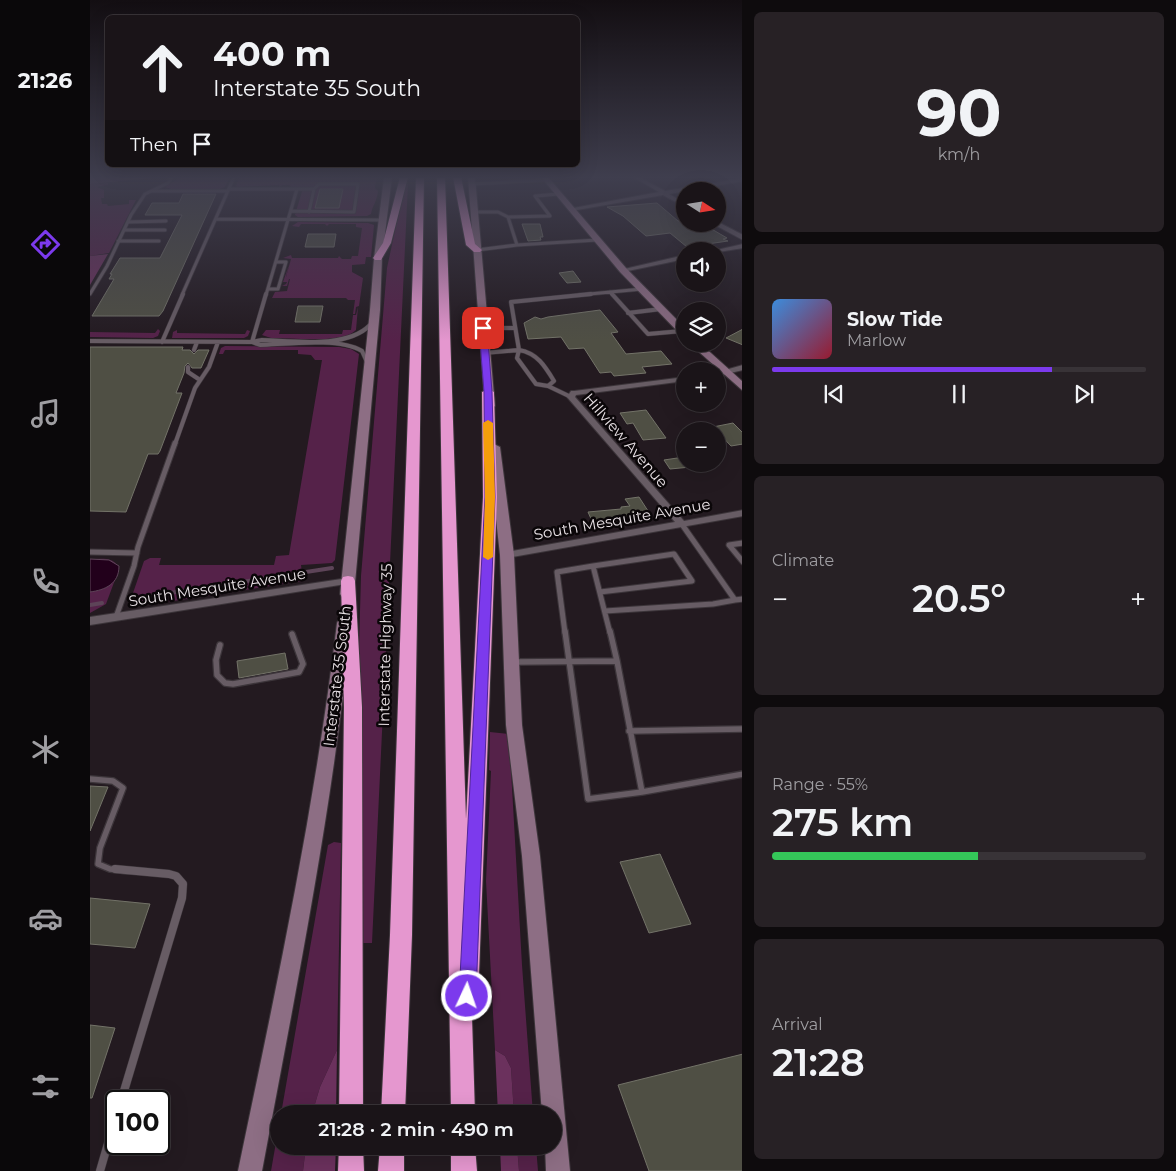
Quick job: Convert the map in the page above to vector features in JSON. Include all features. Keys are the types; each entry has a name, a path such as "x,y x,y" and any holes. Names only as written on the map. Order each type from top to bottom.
{"highway":[{"path":"378,258 387,243 390,232"},
{"name":"Interstate Highway 35","path":"393,1105 401,935 419,232"},
{"path":"442,232 463,1103"},
{"path":"469,232 471,245 477,250"},
{"path":"463,1103 488,561 490,497 488,392"},
{"path":"348,582 353,707 351,1105"},
{"path":"351,1155 351,1171"},
{"path":"391,1171 392,1155"},
{"path":"464,1155 464,1171"}],"main road":[{"name":"Interstate 35 South","path":"250,1171 320,799 340,667 375,310 381,232"},
{"path":"476,232 484,353 507,555 514,725 530,856 552,1105"},
{"path":"591,232 623,270 676,325"},
{"path":"702,352 711,362"},
{"path":"726,377 742,388"},
{"path":"557,1155 558,1171"}],"street":[{"path":"731,232 742,238"},
{"path":"726,249 742,246"},
{"path":"623,270 676,259"},
{"path":"726,372 742,367"},
{"path":"571,397 574,393 676,380"},
{"name":"Hillview Avenue","path":"571,397 681,524"},
{"name":"South Mesquite Avenue","path":"507,555 742,513"},
{"name":"South Mesquite Avenue","path":"90,621 348,582"}],"lane":[{"path":"90,294 110,261 123,232"},
{"path":"162,342 210,232"},
{"path":"252,342 284,232"},
{"path":"513,232 517,245"},
{"path":"118,241 160,240"},
{"path":"477,250 517,245 598,240"},
{"path":"268,289 278,289 286,262 276,262"},
{"path":"571,397 548,386 536,384 525,372 517,358 519,348 511,302 642,289"},
{"path":"610,292 648,334 676,333"},
{"path":"628,313 661,309"},
{"path":"90,341 252,342 262,340 352,338 367,331 375,310"},
{"path":"483,328 515,328"},
{"path":"194,350 197,342"},
{"path":"116,617 195,388 209,367 218,342"},
{"path":"252,342 260,345 334,345 353,348 364,354 368,371"},
{"path":"484,353 519,348 534,353 546,367 554,381 548,386"},
{"path":"188,367 190,374 200,380"},
{"path":"681,524 735,600"},
{"path":"742,543 729,545 742,562"},
{"path":"90,552 137,553"},
{"path":"600,592 692,581 674,554 557,572 588,798 642,792 742,774"},
{"path":"593,566 606,611 617,661 642,792"},
{"path":"606,611 713,604 742,599"},
{"path":"220,645 216,660 217,675 224,683 237,684 299,672 303,664 292,634"},
{"path":"512,662 617,661"},
{"path":"630,731 742,729"},
{"path":"90,779 115,781 123,788 100,849 98,864 110,869 169,874 176,876 183,884 182,898 124,1090"},
{"path":"100,1171 105,1154"}],"shaded area":[{"path":"90,232 120,232 109,253 90,256"},
{"path":"361,232 373,232 371,257 366,257 365,264 352,265 352,272 363,278 359,306 356,307 355,314 353,314 355,300 348,300 346,298 272,298 275,292 287,291 290,279 287,286 282,286 287,282 283,282 291,259 283,258 291,255 292,258 338,258 339,256 342,259 351,259 352,256 358,256"},
{"path":"395,232 406,232 372,943 361,943 359,647 361,576 387,268"},
{"path":"108,254 90,285 90,256"},
{"path":"358,307 356,330 340,337 304,339 271,338 262,335 266,330 280,330 279,334 342,334 343,330 351,330 353,315 356,315"},
{"path":"158,329 160,331 158,336 153,338 90,337 90,332 155,333"},
{"path":"177,330 177,333 245,334 247,330 250,331 248,336 244,338 172,338 173,332"},
{"path":"225,346 339,347 351,349 359,354 335,560 332,563 301,565 303,581 160,603 144,602 133,593 144,561 150,558 161,558 159,565 274,565 276,556 289,555 322,360 315,360 311,355 298,354 298,350 225,350 223,354 219,354 221,348"},
{"path":"90,559 111,560 119,569 106,604 90,613"},
{"path":"90,559 109,560 119,566 114,582 106,588 90,592"},
{"path":"490,732 509,734 522,965 532,1105 513,1105 511,1068 505,1056 495,1050 486,881 491,771 489,770"},
{"path":"334,842 341,843 337,1050 320,1087 315,1105 283,1105 328,845"},
{"path":"337,1050 336,1105 315,1105 320,1087"},
{"path":"495,1050 505,1056 511,1068 513,1105 498,1105"},
{"path":"274,1155 305,1155 303,1171 271,1171"},
{"path":"305,1155 336,1155 335,1171 303,1171"},
{"path":"500,1155 518,1155 519,1171 501,1171"},
{"path":"518,1155 537,1155 538,1171 519,1171"}],"building":[{"path":"173,232 199,232 159,316 92,316 114,279 109,279 112,274 110,274 120,258 160,258"},
{"path":"525,232 542,232 543,237 540,237 541,240 528,241"},
{"path":"641,232 717,232 727,238 723,239 728,241 681,242 670,233 646,236"},
{"path":"308,234 336,234 334,247 305,247"},
{"path":"573,271 581,282 567,283 559,273"},
{"path":"298,306 323,306 320,322 295,322"},
{"path":"600,310 618,332 611,333 626,354 661,351 672,364 642,367 646,373 614,376 611,372 600,373 584,348 569,349 561,337 528,339 524,323 535,317 541,319"},
{"path":"742,330 742,345 726,338"},
{"path":"90,347 183,347 182,350 190,350 194,354 198,350 209,350 201,368 192,368 188,363 185,366 176,393 182,393 160,451 158,454 148,454 126,512 90,511"},
{"path":"646,410 666,438 643,440 633,423 627,424 620,413"},
{"path":"733,423 742,432 742,444 731,446 726,441 726,424"},
{"path":"676,458 676,468 670,469 664,460"},
{"path":"639,497 650,514 592,521 588,512 621,509 621,507 630,506 625,499"},
{"path":"285,653 288,669 239,678 237,661"},
{"path":"90,786 108,787 90,831"},
{"path":"660,854 691,924 649,933 620,862"},
{"path":"90,898 150,904 135,948 90,944"},
{"path":"90,1025 115,1028 92,1098 90,1098"},
{"path":"742,1054 742,1171 649,1171 618,1085"}],"waterway":[{"path":"143,597 332,568"},
{"path":"90,605 102,603"}],"slow traffic":[{"path":"488,423 490,497 488,557"}],"route":[{"path":"467,996 484,670 490,497 488,392 483,328"}]}
